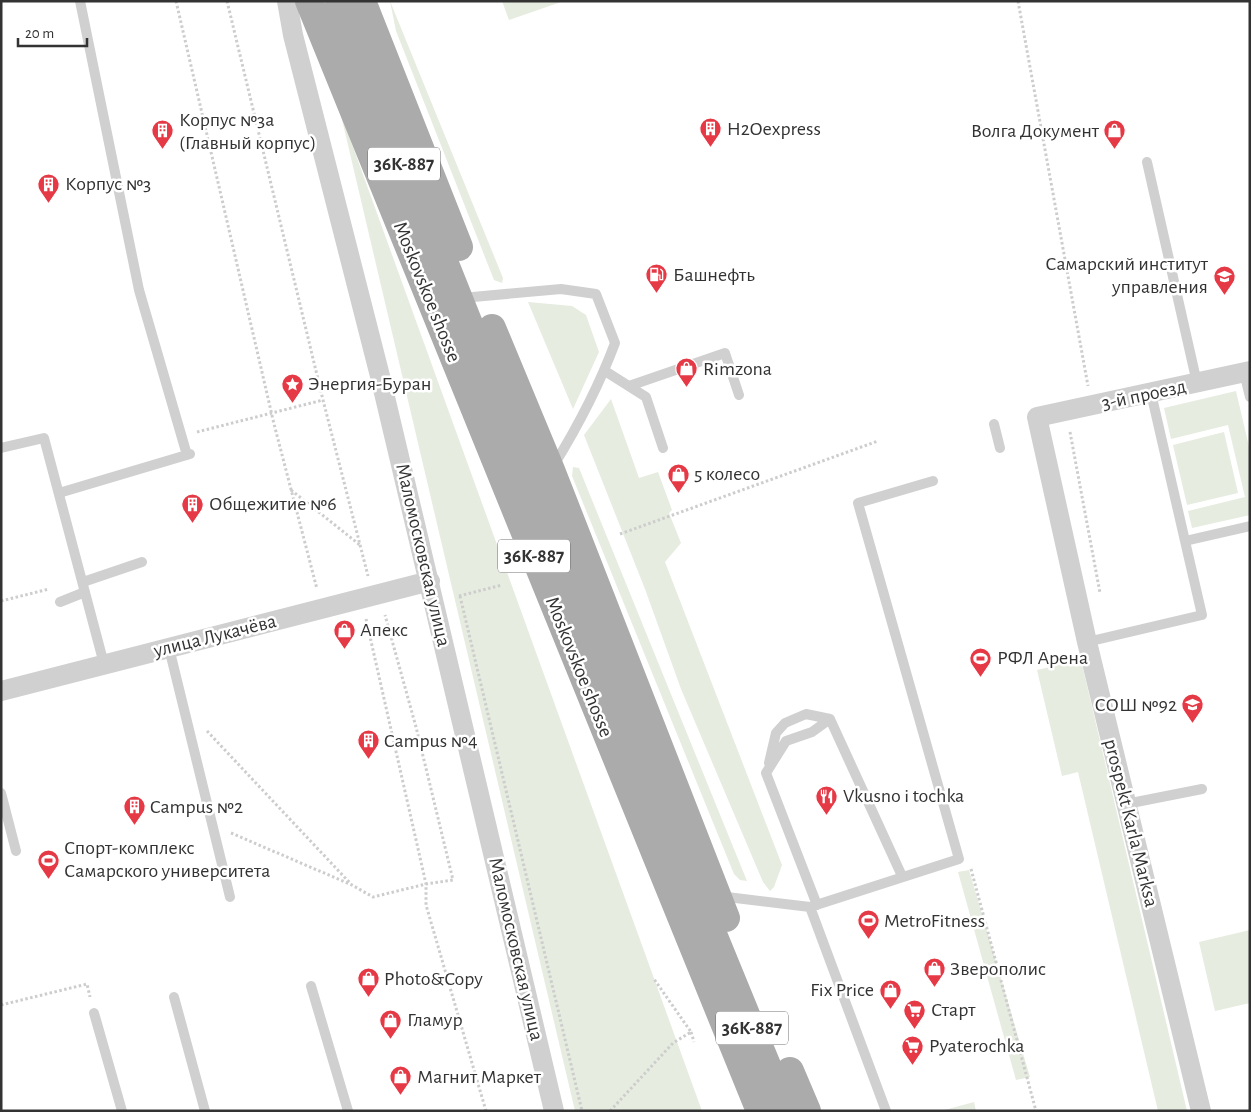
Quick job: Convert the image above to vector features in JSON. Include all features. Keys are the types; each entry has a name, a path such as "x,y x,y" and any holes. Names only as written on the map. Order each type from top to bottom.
{"main road":[{"name":"Moskovskoe shosse","path":"309,1 760,1111"},
{"name":"Moskovskoe shosse","path":"339,1 469,297 544,481 706,895 786,1111"},
{"name":"Moskovskoe shosse","path":"362,1 469,297"},
{"name":"Moskovskoe shosse","path":"706,895 807,1111"}],"street":[{"name":"Маломосковская улица","path":"287,1 293,35 430,581 554,1111"},
{"name":"3-й проезд","path":"1037,417 1247,371"},
{"name":"prospekt Karla Marksa","path":"1037,417 1087,642 1201,1111"},
{"name":"улица Лукачёва","path":"1,691 322,609 374,602 430,581"}],"lane":[{"path":"59,493 188,454 139,290 80,1"},
{"path":"1146,162 1197,383"},
{"path":"469,297 561,289 596,294 615,343 605,371 575,430 544,481"},
{"path":"629,386 725,353 739,395"},
{"path":"605,371 646,397 663,448"},
{"path":"1247,371 1250,397"},
{"path":"1087,642 1202,615 1151,393"},
{"path":"994,424 1000,448"},
{"path":"1,448 44,438 104,664"},
{"path":"706,895 813,906 960,859 858,502 933,481"},
{"path":"1185,541 1250,526"},
{"path":"60,602 84,587 142,562"},
{"path":"169,648 230,897"},
{"path":"830,719 806,714 785,724 776,733 766,773 886,1111"},
{"path":"830,719 902,876"},
{"path":"766,773 786,741 812,732 830,719"},
{"path":"1126,804 1202,789"},
{"path":"1,793 16,852"},
{"path":"311,986 348,1111"},
{"path":"174,997 205,1111"},
{"path":"94,1013 122,1111"}],"path":[{"path":"176,1 290,489 322,609"},
{"path":"212,825 352,885 372,897 426,884 453,880 386,615 374,602 323,400 227,1"},
{"path":"1018,1 1091,406"},
{"path":"321,391 366,380"},
{"path":"182,435 273,414 323,400"},
{"path":"620,534 878,440"},
{"path":"290,489 361,546"},
{"path":"1,601 54,587"},
{"path":"460,596 582,1111"},
{"path":"374,602 366,620 426,884 426,905 486,1111"},
{"path":"183,707 352,885"},
{"path":"654,979 691,1032 694,1042"},
{"path":"1,1005 87,984 94,1013"},
{"path":"610,1111 673,1043 691,1032"}],"shaded area":[{"path":"390,1 503,278 502,283 494,280 396,31"},
{"path":"502,1 560,1 561,2 509,20"},
{"path":"340,111 702,1111 575,1111"},
{"path":"528,302 572,306 586,315 599,352 573,409"},
{"path":"1236,391 1250,451 1250,515 1192,528 1188,511 1245,497 1228,425 1171,439 1164,408"},
{"path":"611,399 639,478 658,472 672,510 669,513 681,543 665,562 782,865 774,887 770,891 763,882 681,689 645,589 584,435"},
{"path":"1224,432 1238,493 1187,505 1173,445"},
{"path":"573,467 579,468 747,881 740,880 734,874 572,476"},
{"path":"1081,660 1187,1111 1158,1111 1078,772 1062,776 1037,670"},
{"path":"969,870 1030,1077 1016,1080 958,872"},
{"path":"1250,930 1250,1003 1215,1011 1199,942"},
{"path":"974,1102 976,1111 941,1111"}],"place":[{"name":"H2Oexpress","path":"711,148"},
{"name":"Корпус №3a (Главный корпус)","path":"163,150"},
{"name":"Волга Документ","path":"1115,150"},
{"name":"Корпус №3","path":"49,203"},
{"name":"Башнефть","path":"657,294"},
{"name":"Самарский институт управления","path":"1224,295"},
{"name":"Rimzona","path":"687,388"},
{"name":"Энергия-Буран","path":"292,403"},
{"name":"5 колесо","path":"678,493"},
{"name":"Общежитие №6","path":"193,523"},
{"name":"Апекс","path":"344,649"},
{"name":"РФЛ Арена","path":"981,677"},
{"name":"СОШ №92","path":"1193,724"},
{"name":"Campus №4","path":"368,760"},
{"name":"Vkusno i tochka","path":"827,815"},
{"name":"Campus №2","path":"134,826"},
{"name":"Спорт-комплекс Самарского университета","path":"48,879"},
{"name":"MetroFitness","path":"868,940"},
{"name":"Зверополис","path":"934,988"},
{"name":"Photo&Copy","path":"368,998"},
{"name":"Fix Price","path":"890,1009"},
{"name":"Старт","path":"915,1029"},
{"name":"Гламур","path":"391,1039"},
{"name":"Pyaterochka","path":"913,1065"},
{"name":"Магнит Маркет","path":"401,1096"}]}
